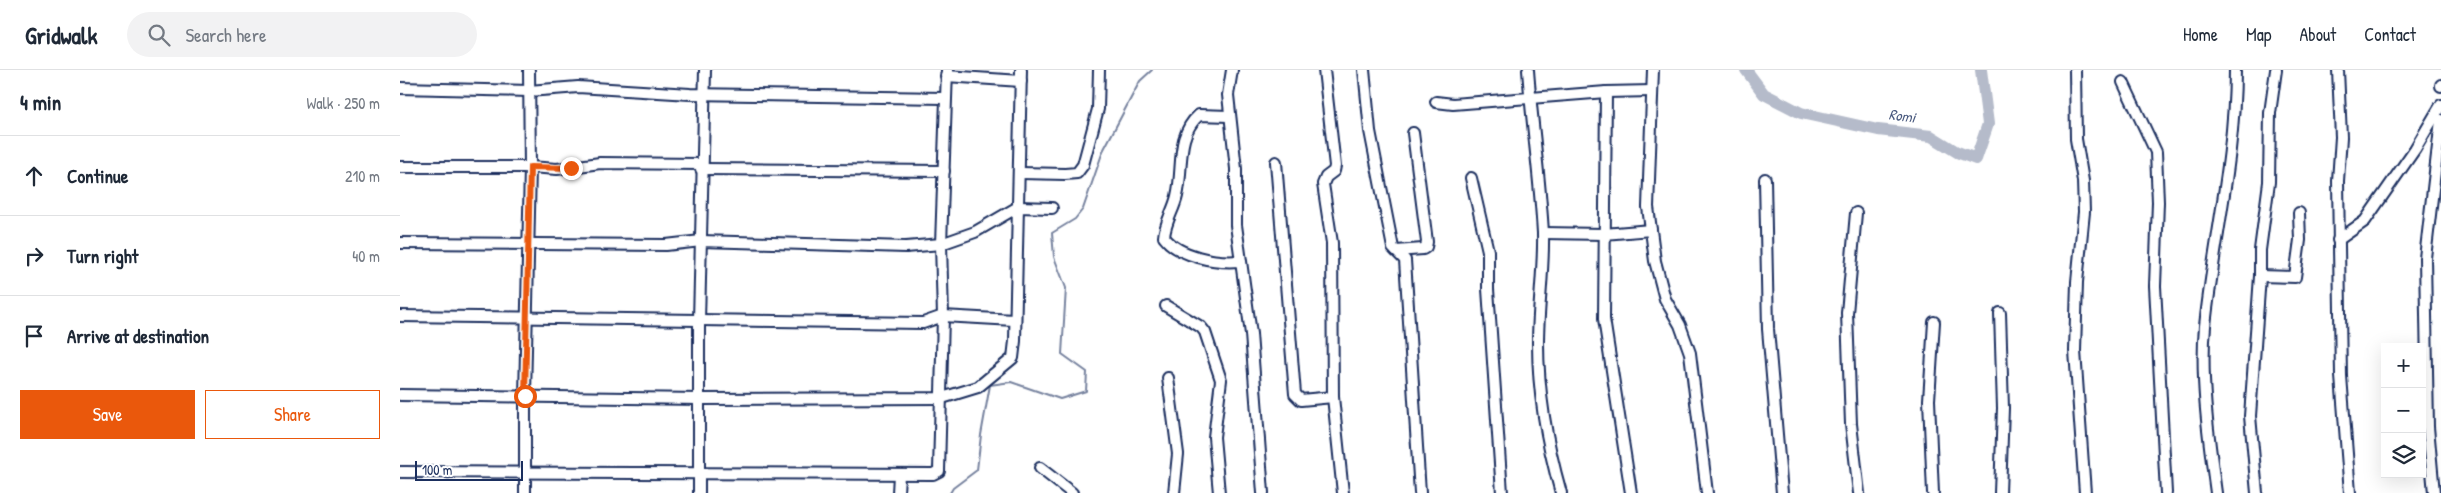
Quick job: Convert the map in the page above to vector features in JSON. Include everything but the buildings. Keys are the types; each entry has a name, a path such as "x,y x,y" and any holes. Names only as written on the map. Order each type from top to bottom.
{"street":[{"path":"525,493 526,316 530,167 529,70"},
{"path":"699,493 701,167 705,70"},
{"path":"1020,173 1065,174 1077,172 1083,165 1098,109 1099,70"},
{"path":"1232,70 1228,96 1236,169 1236,225 1251,334 1264,493"},
{"path":"1324,70 1335,166 1334,171 1326,177 1323,184 1333,260 1333,397 1343,493"},
{"path":"1364,70 1379,185 1393,248 1406,260 1420,493"},
{"path":"1528,70 1543,233 1543,268 1538,342 1540,395 1555,471 1562,493"},
{"path":"1653,70 1648,207 1655,261 1664,298 1680,325 1690,353 1707,493"},
{"path":"2074,70 2076,139 2083,181 2084,212 2077,282 2075,351 2085,493"},
{"path":"2216,493 2210,444 2205,371 2205,328 2231,154 2235,70"},
{"path":"2257,493 2250,416 2260,276 2260,250 2269,182 2270,113 2276,70"},
{"path":"2338,70 2340,137 2338,240 2341,376 2350,493"},
{"path":"400,395 700,399 942,398 978,387 1013,358 1020,173 1021,75 946,73 941,244 943,316 942,398 939,471 933,474 526,473 506,470 400,472"},
{"path":"2123,82 2156,152 2158,202 2155,286 2166,493"},
{"path":"400,88 529,91 578,87 690,94 944,98"},
{"path":"1436,102 1452,104 1606,92 1652,91"},
{"path":"1606,92 1604,319 1630,493"},
{"path":"2338,240 2352,232 2365,221 2415,149 2441,105"},
{"path":"1230,116 1199,115 1187,128 1183,144 1178,195 1164,237 1190,254 1211,261 1240,261"},
{"path":"2434,493 2428,427 2425,258 2441,120"},
{"path":"1396,251 1423,249 1426,247 1427,242 1413,133"},
{"path":"1276,162 1295,394 1301,400 1333,397"},
{"path":"400,167 530,167 557,169 600,163 701,167 944,171"},
{"path":"1471,178 1488,251 1488,288 1502,493"},
{"path":"1765,179 1768,329 1782,493"},
{"path":"400,242 666,245 701,241 906,247 941,244 975,232 1018,207 1052,208"},
{"path":"1856,213 1847,313 1851,424 1859,493"},
{"path":"2260,276 2295,277 2300,240 2299,213"},
{"path":"1543,233 1604,234 1651,230"},
{"path":"1166,306 1206,332 1221,380 1214,437 1218,493"},
{"path":"2000,314 2003,408 2000,493"},
{"path":"400,316 526,316 699,321 922,323 943,316 1014,320"},
{"path":"1933,493 1929,400 1934,322"},
{"path":"1168,378 1178,454 1174,493"},
{"path":"1040,468 1072,493"},
{"path":"898,493 899,474"}],"waterway":[{"path":"950,493 953,488 977,470 990,385 1011,382 1060,399 1086,391 1087,372 1062,354 1066,288 1054,257 1052,233 1075,219 1083,209 1103,151 1140,81 1152,70"},
{"name":"Romi","path":"1746,70 1764,94 1801,113 1878,130 1931,136 1957,152 1976,159 1988,124 1981,70"}],"route":[{"path":"525,396 530,167 571,168"}]}
